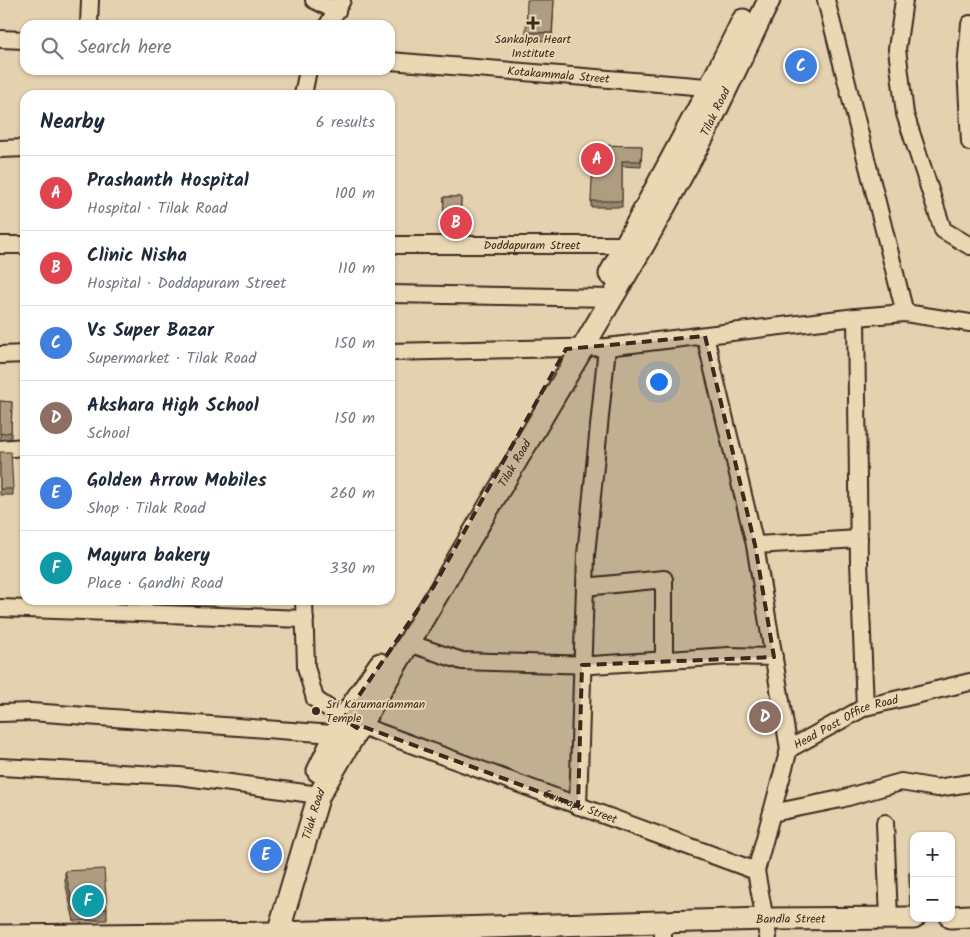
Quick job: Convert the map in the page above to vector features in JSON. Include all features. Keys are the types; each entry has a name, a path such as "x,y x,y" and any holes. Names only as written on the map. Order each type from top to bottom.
{"main road":[{"name":"Tilak Road","path":"271,935 313,794 574,348 705,133 718,88 752,0"},
{"name":"Tilak Road","path":"718,88 769,0"},
{"name":"Tilak Road","path":"350,728 408,643 574,348"},
{"path":"955,917 970,916"},
{"name":"Bandla Street","path":"0,936 271,935 767,928 910,918"}],"street":[{"path":"89,20 90,0"},
{"path":"314,0 336,12"},
{"path":"826,0 906,313"},
{"path":"904,0 897,48 906,114 942,230 970,246"},
{"path":"970,24 968,68 970,142"},
{"path":"0,39 20,40"},
{"name":"Kotakammala Street","path":"395,61 718,88"},
{"path":"304,90 307,75"},
{"path":"0,150 20,148"},
{"name":"Doddapuram Street","path":"395,245 636,244"},
{"path":"0,245 20,245"},
{"path":"395,294 604,298"},
{"path":"395,352 607,347 856,317 906,313 970,323"},
{"path":"856,317 859,539 865,707"},
{"path":"705,336 755,545 789,749"},
{"path":"578,806 586,555 607,347"},
{"path":"0,355 20,354"},
{"path":"0,449 20,447"},
{"path":"755,545 859,539"},
{"path":"585,587 664,579 664,660"},
{"path":"304,605 306,668 316,699 350,728"},
{"path":"0,608 171,607 305,619"},
{"path":"408,643 462,661 582,665 729,656 774,657"},
{"name":"Head Post Office Road","path":"756,871 789,749 865,707 970,682"},
{"path":"0,713 31,712 350,728"},
{"name":"Sunnapu Street","path":"350,728 578,806 756,871"},
{"path":"0,766 178,776 313,794"},
{"path":"772,813 841,799 901,782 937,788 970,783"},
{"path":"885,823 889,918"},
{"path":"756,871 767,928"}],"highlighted area":[{"path":"705,336 755,545 774,657 582,665 578,806 359,725 357,728 343,719 434,586 566,349"}],"building":[{"path":"527,0 554,0 552,33 526,32"},
{"path":"594,145 642,146 641,161 622,161 622,201 591,201"},
{"path":"444,197 461,197 460,224 443,224"},
{"path":"0,401 12,402 11,432 0,434"},
{"path":"0,452 11,452 13,489 0,489"},
{"path":"104,869 107,909 74,910 65,871"}],"place":[{"name":"Sankalpa Heart Institute","path":"533,23"},
{"name":"Vs Super Bazar","path":"801,66"},
{"name":"Prashanth Hospital","path":"597,159"},
{"name":"Clinic Nisha","path":"456,223"},
{"name":"Sri Karumariamman Temple","path":"316,711"},
{"name":"Akshara High School","path":"765,717"},
{"name":"Golden Arrow Mobiles","path":"266,855"},
{"name":"Mayura bakery","path":"88,901"}]}
